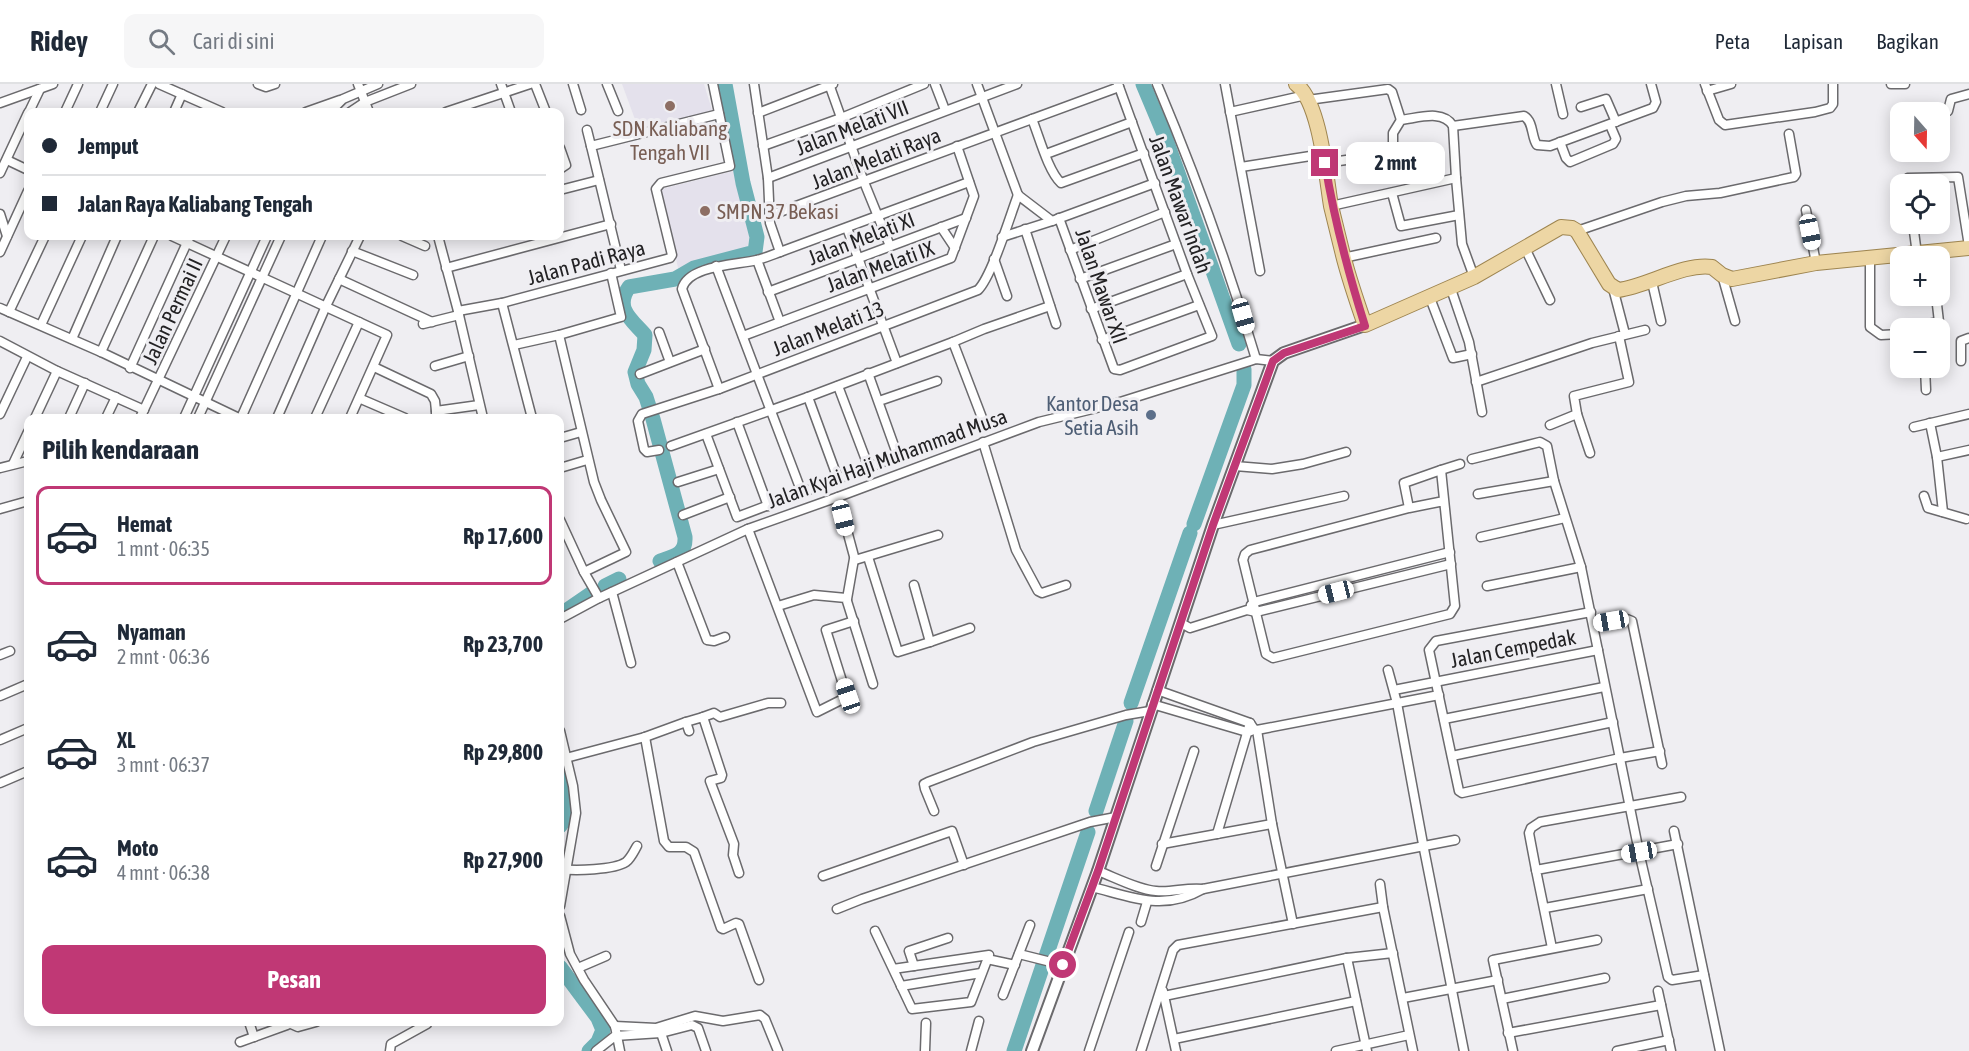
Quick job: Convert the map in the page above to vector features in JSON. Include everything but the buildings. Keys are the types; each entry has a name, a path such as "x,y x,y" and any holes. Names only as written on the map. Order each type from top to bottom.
{"main road":[{"path":"1296,84 1303,89 1307,97 1324,159 1331,206 1343,258 1365,326 1451,289 1557,229 1577,231 1609,284 1613,288 1623,289 1698,267 1712,267 1732,279 1816,262 1890,257"},
{"path":"1950,250 1969,247"}],"street":[{"path":"0,103 53,84"},
{"path":"67,108 78,84"},
{"path":"102,108 113,84"},
{"path":"140,108 152,84"},
{"path":"159,84 180,90 211,108"},
{"path":"258,84 266,87 275,84"},
{"path":"334,108 360,87 378,84"},
{"path":"356,108 365,102 411,84"},
{"path":"459,108 503,88 530,84"},
{"path":"535,84 544,108"},
{"path":"573,84 582,111"},
{"path":"607,84 618,111"},
{"name":"Jalan Padi Raya","path":"423,324 671,256 656,189 661,183 730,166 713,84"},
{"path":"754,84 768,178 769,216 780,252"},
{"path":"758,113 831,84 851,147 890,246"},
{"path":"763,146 841,118 924,84"},
{"path":"935,84 945,110"},
{"path":"977,84 1018,195 1055,219"},
{"name":"Jalan Melati VII","path":"768,178 1017,84"},
{"path":"1158,84 1211,221 1253,360 1273,361"},
{"path":"1225,84 1260,271"},
{"path":"1556,84 1563,114"},
{"path":"1453,126 1524,116 1530,122 1537,146 1550,146 1655,107 1656,102 1651,84"},
{"path":"1731,84 1706,87 1719,120 1725,125 1830,108 1833,104 1833,84"},
{"path":"1892,84 1905,84"},
{"name":"Jalan Melati Raya","path":"769,216 1119,86"},
{"name":"Jalan Mawar Indah","path":"1119,86 1198,304 1212,336"},
{"path":"360,87 367,108"},
{"path":"1230,112 1307,97 1383,87 1392,92 1401,120 1393,133 1394,150 1353,159 1324,159 1240,167"},
{"path":"503,88 510,108"},
{"path":"31,108 40,89"},
{"path":"175,108 180,90"},
{"path":"1950,103 1951,99 1969,94"},
{"path":"317,108 343,99"},
{"path":"1560,142 1570,162 1613,144 1616,139 1606,99 1581,107"},
{"path":"473,103 475,108"},
{"path":"591,146 719,114"},
{"path":"1401,120 1439,116 1449,120 1453,126 1462,244 1474,277"},
{"path":"1032,119 1057,179 1061,183 1143,153"},
{"path":"1046,154 1132,122"},
{"path":"0,172 24,124"},
{"path":"587,130 621,270"},
{"path":"1577,231 1686,196 1720,193 1794,177 1796,174 1789,135"},
{"name":"Jalan Melati IX","path":"743,336 950,259 974,196 957,146"},
{"path":"7,160 24,168"},
{"path":"1950,177 1958,177 1969,247"},
{"path":"1331,206 1456,178"},
{"path":"564,189 599,180"},
{"path":"719,389 682,286 688,278 716,266 757,260 969,182"},
{"path":"1002,237 1155,183"},
{"path":"1392,193 1401,226 1460,215"},
{"name":"Jalan Melati 13","path":"659,450 647,452 643,446 638,421 642,414 719,389 978,290 984,283 1018,195"},
{"path":"0,252 24,200"},
{"path":"1806,210 1816,262"},
{"path":"1070,250 1165,212"},
{"path":"0,214 7,236"},
{"name":"Jalan Melati XI","path":"768,292 966,218"},
{"name":"Jalan Mawar XII","path":"1055,219 1070,250 1111,367 1120,370 1212,336"},
{"path":"564,237 611,224"},
{"path":"941,227 956,248"},
{"path":"847,228 897,363"},
{"path":"1025,230 1056,324"},
{"path":"1343,258 1436,238"},
{"path":"9,312 43,240"},
{"path":"41,325 80,240"},
{"path":"72,339 115,240"},
{"path":"101,352 152,240"},
{"path":"130,368 188,240"},
{"path":"190,240 217,256 388,336 352,414"},
{"name":"Jalan Permai II","path":"142,414 224,240"},
{"path":"186,414 265,240"},
{"path":"200,414 279,240"},
{"path":"242,414 320,240"},
{"path":"279,414 358,240"},
{"path":"411,240 425,246"},
{"path":"439,240 459,313 482,414"},
{"path":"446,268 551,240"},
{"path":"1080,279 1176,244"},
{"path":"1525,248 1550,300"},
{"path":"352,251 412,275"},
{"path":"994,259 1007,296"},
{"path":"757,260 780,322"},
{"path":"1870,262 1870,327 1881,335 1890,335"},
{"path":"716,266 802,493"},
{"path":"514,345 620,318 611,273"},
{"path":"1091,309 1187,274"},
{"path":"1722,275 1734,321"},
{"path":"339,279 432,322"},
{"path":"1653,282 1661,321"},
{"path":"1590,453 1577,414 1574,396 1629,382 1613,288"},
{"path":"1451,289 1472,354 1482,412"},
{"path":"1430,298 1453,358 1472,354"},
{"path":"502,303 531,414"},
{"path":"1102,340 1198,304"},
{"path":"671,446 1050,306"},
{"path":"0,308 101,352 130,368 231,414"},
{"path":"317,414 359,321"},
{"path":"1032,1051 1098,871 1213,525 1273,361 1284,353 1365,326"},
{"path":"1476,382 1592,343 1645,330"},
{"path":"659,332 670,363"},
{"path":"559,335 588,460 601,500 626,552 584,572"},
{"path":"1961,361 1961,341 1969,338"},
{"path":"0,341 27,357 116,397 142,414"},
{"path":"953,342 984,423"},
{"path":"640,374 705,349"},
{"path":"435,366 469,356"},
{"path":"0,414 27,357"},
{"name":"Jalan Kyai Haji Muhammad Musa","path":"564,617 599,598 748,529 1039,422 1117,403 1253,360"},
{"path":"374,367 431,394 435,401 435,414"},
{"path":"37,414 57,371"},
{"path":"706,434 738,517 894,459 897,454 868,373"},
{"path":"1925,378 1926,390"},
{"path":"879,401 937,381"},
{"path":"71,414 85,383"},
{"path":"838,386 869,468"},
{"path":"108,414 116,397"},
{"path":"808,397 838,479"},
{"path":"361,399 396,414"},
{"path":"439,414 479,405"},
{"path":"1550,425 1577,414"},
{"path":"1914,427 1969,414"},
{"path":"737,422 768,506"},
{"path":"1930,423 1937,457 1943,512"},
{"path":"564,437 581,432"},
{"path":"14,464 24,441"},
{"path":"983,442 1016,550 1038,591 1042,592 1066,585"},
{"path":"1472,459 1539,442 1543,443 1548,450 1554,481 1581,567 1594,624 1604,687 1668,977 1672,980 1704,975"},
{"path":"1937,457 1969,450"},
{"path":"1235,466 1272,469 1303,464 1346,452"},
{"path":"564,467 588,460"},
{"path":"1,466 24,462"},
{"path":"1409,508 1404,483 1460,464"},
{"path":"678,482 719,469"},
{"path":"1441,471 1455,606 1450,614 1273,658 1266,654 1252,611 1254,602 1243,560 1245,554 1250,550 1444,501"},
{"path":"1478,494 1554,481"},
{"path":"1213,525 1344,496"},
{"path":"1924,496 1928,508 1966,519"},
{"path":"684,515 729,497"},
{"path":"838,497 854,559 848,599 873,684"},
{"path":"0,509 24,502"},
{"path":"1481,537 1565,519"},
{"path":"564,529 599,598"},
{"path":"748,529 817,712 847,697 826,630 854,621"},
{"path":"854,559 938,535"},
{"path":"1254,602 1450,552"},
{"path":"868,556 897,651 901,652 970,628"},
{"path":"677,562 705,636 711,642 725,637"},
{"path":"1181,623 1190,628 1451,564"},
{"path":"1487,586 1581,567"},
{"path":"1353,576 1356,587"},
{"path":"914,585 930,642"},
{"path":"612,592 631,663"},
{"path":"778,606 814,595 842,596 848,599"},
{"path":"1591,612 1436,641 1430,650 1459,791 1462,793 1620,758 1660,752"},
{"path":"1594,624 1627,619 1632,621 1662,764"},
{"name":"Jalan Cempedak","path":"1394,690 1598,650"},
{"path":"0,655 10,651"},
{"path":"1388,670 1397,703 1464,1051"},
{"path":"0,696 24,686"},
{"path":"1444,718 1604,687"},
{"path":"1157,690 1211,710 1252,729"},
{"path":"934,811 925,789 924,784 928,782 1033,742 1151,707 1252,729 1439,695"},
{"path":"567,758 687,726 714,713 720,717 768,703 781,703"},
{"path":"1206,720 1211,710"},
{"path":"703,717 722,775 721,778 710,781 734,844 733,855 739,873"},
{"path":"1452,756 1613,722"},
{"path":"1252,729 1293,924"},
{"path":"1217,834 1252,729"},
{"path":"0,740 24,730"},
{"path":"645,737 664,841 669,847 686,847 694,852 721,928 739,924 759,980"},
{"path":"1156,866 1194,751"},
{"path":"564,752 576,799 576,813 564,862"},
{"path":"0,783 24,773"},
{"path":"1552,948 1529,832 1534,825 1540,822 1681,797"},
{"path":"837,909 862,898 1090,822 1116,817"},
{"path":"1162,844 1272,824"},
{"path":"823,876 952,831 964,865"},
{"path":"1674,831 1720,1051"},
{"path":"1098,871 1152,891 1186,887 1203,888 1423,844 1455,840"},
{"path":"1536,870 1678,844"},
{"path":"564,870 601,868 622,864 629,859 637,846"},
{"path":"1380,884 1413,1051"},
{"path":"1092,887 1147,902 1173,899 1195,893 1203,888"},
{"path":"1545,908 1648,889"},
{"path":"1142,922 1147,902"},
{"path":"1141,1051 1173,950 1178,945 1383,907"},
{"path":"1003,995 1030,926"},
{"path":"874,931 912,1009 971,1002 988,955 893,969"},
{"path":"1089,1051 1129,932"},
{"path":"564,937 578,968 615,1026 615,1036 620,1051"},
{"path":"914,966 909,951 948,938"},
{"path":"1513,1051 1493,960 1597,940"},
{"path":"1164,996 1347,958 1393,952"},
{"path":"1019,954 1063,965"},
{"path":"578,968 606,956"},
{"path":"1347,958 1366,1048"},
{"path":"987,959 1015,965"},
{"path":"901,986 981,973"},
{"path":"1502,999 1605,978"},
{"path":"1403,998 1498,980"},
{"path":"1161,985 1176,1051"},
{"path":"1658,991 1671,1051"},
{"path":"1174,1039 1356,1001"},
{"path":"1508,1033 1661,1005"},
{"path":"615,1026 656,1028 694,1016 723,1021 760,1015 765,1019 778,1051"},
{"path":"971,1051 979,1021"},
{"path":"925,1051 926,1023"},
{"path":"596,1051 615,1036 661,1033 689,1025 698,1028 705,1051"},
{"path":"250,1026 254,1037"},
{"path":"240,1042 280,1026"},
{"path":"390,1051 391,1044 423,1026"},
{"path":"661,1033 667,1051"},
{"path":"1336,1051 1366,1048 1409,1035"},
{"path":"1617,1051 1669,1040"}],"shaded area":[{"name":"SDN Kaliabang Tengah VII","path":"622,84 704,84 712,110 640,133"},
{"name":"SMPN 37 Bekasi","path":"734,171 750,234 747,249 678,268 661,189"}],"waterway":[{"path":"660,561 675,556 681,551 685,537 653,419 635,372 644,350 645,335 626,313 623,301 629,287 675,279 694,268 755,252 757,237 743,183 725,84"},
{"path":"1143,84 1164,134 1239,344"},
{"path":"1194,524 1244,385 1244,369"},
{"path":"1131,703 1190,533"},
{"path":"605,586 619,579"},
{"path":"564,612 592,593"},
{"path":"1096,811 1126,721"},
{"path":"564,788 568,814 564,820"},
{"path":"1014,1051 1088,832"},
{"path":"564,972 598,1018 603,1030 598,1042 589,1051"}],"place":[{"name":"SDN Kaliabang Tengah VII","path":"670,106"},
{"name":"SMPN 37 Bekasi","path":"705,211"},
{"name":"Kantor Desa Setia Asih","path":"1151,415"}],"route":[{"path":"1063,965 1098,871 1213,525 1273,361 1284,353 1365,326 1343,258 1331,206 1325,163"}]}
